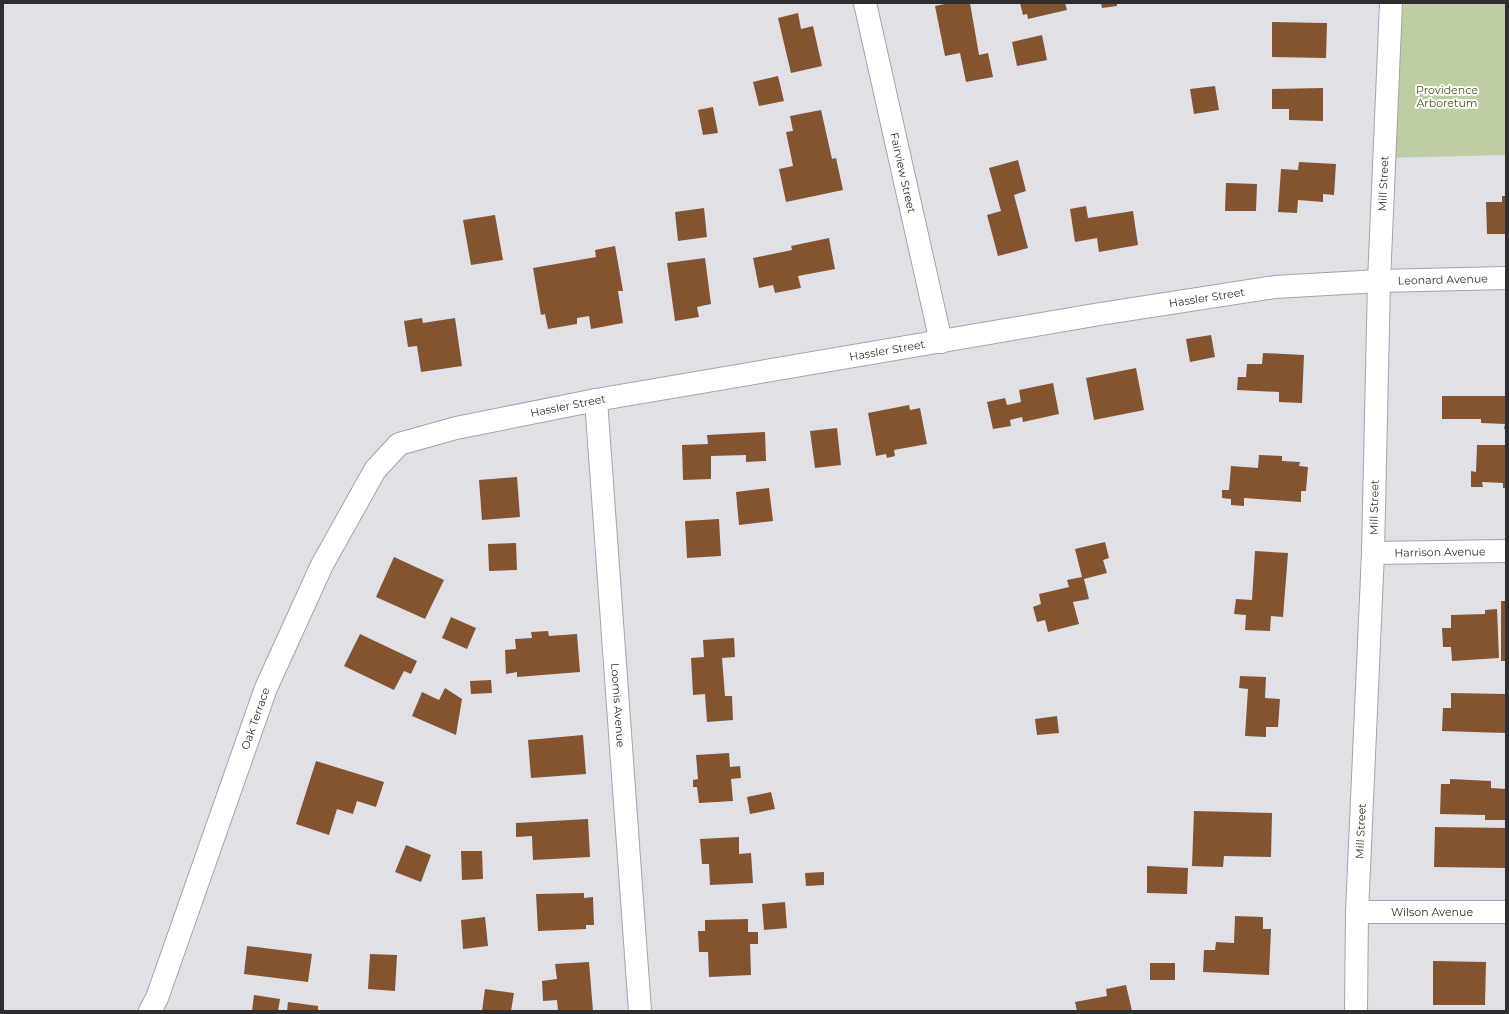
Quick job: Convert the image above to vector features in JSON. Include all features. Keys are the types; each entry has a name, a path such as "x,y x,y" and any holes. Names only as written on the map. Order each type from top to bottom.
{"street":[{"name":"Fairview Street","path":"865,3 941,342"},
{"name":"Mill Street","path":"1356,1011 1357,912 1374,553 1379,281 1391,3"},
{"name":"Leonard Avenue","path":"1379,281 1506,278"},
{"name":"Hassler Street","path":"399,444 456,428 596,400 941,342 1275,287 1379,281"},
{"name":"Loomis Avenue","path":"596,400 640,1011"},
{"name":"Oak Terrace","path":"150,1011 157,998 266,688 322,565 375,470 399,444"},
{"name":"Harrison Avenue","path":"1374,553 1506,551"},
{"name":"Wilson Avenue","path":"1357,912 1506,912"}],"green space":[{"name":"Providence Arboretum","path":"1391,3 1506,3 1506,155 1385,158"}],"building":[{"path":"950,3 970,3 979,55 988,53 993,77 966,82 960,53 945,56 935,6"},
{"path":"1020,3 1065,3 1067,10 1028,19 1027,14 1023,15"},
{"path":"1101,3 1117,3 1117,6 1102,8"},
{"path":"798,13 801,29 813,26 822,66 791,73 778,18"},
{"path":"1272,22 1327,23 1326,58 1272,57"},
{"path":"1042,35 1047,60 1017,66 1012,42"},
{"path":"778,76 784,101 759,106 753,82"},
{"path":"1215,86 1219,110 1194,114 1190,89"},
{"path":"1323,88 1323,121 1289,120 1289,109 1272,109 1272,89"},
{"path":"713,107 718,133 703,135 698,110"},
{"path":"821,110 832,159 836,158 843,190 786,202 779,169 793,166 786,132 793,131 790,116"},
{"path":"1018,160 1026,191 1014,195 1028,248 998,256 987,215 1001,211 989,168"},
{"path":"1299,162 1336,164 1334,195 1323,194 1323,202 1298,200 1297,213 1278,212 1281,169 1298,170"},
{"path":"1226,183 1257,184 1256,211 1225,211"},
{"path":"1502,196 1506,196 1506,234 1487,234 1486,202 1502,202"},
{"path":"1086,206 1088,218 1133,211 1138,245 1099,252 1097,238 1075,242 1070,209"},
{"path":"704,208 707,237 678,241 675,212"},
{"path":"495,215 503,260 471,265 463,220"},
{"path":"829,238 835,269 798,276 801,288 775,293 773,285 759,288 753,258 792,250 791,246"},
{"path":"615,246 623,291 618,291 623,323 591,329 589,316 577,318 577,324 548,329 545,314 541,315 533,268 596,257 595,250"},
{"path":"705,258 711,304 697,307 699,317 675,321 667,263"},
{"path":"422,318 423,323 455,318 462,366 421,372 417,346 408,347 404,321"},
{"path":"1211,335 1215,357 1190,362 1186,339"},
{"path":"1263,353 1304,355 1302,403 1279,402 1279,392 1237,390 1238,377 1246,377 1247,364 1262,364"},
{"path":"1136,368 1144,410 1094,420 1086,378"},
{"path":"1053,383 1059,414 1023,422 1022,417 1010,420 1011,426 993,429 987,402 1005,398 1007,405 1021,402 1019,390"},
{"path":"1442,396 1506,396 1506,429 1504,429 1505,424 1481,423 1481,419 1442,419"},
{"path":"909,405 910,410 920,408 927,444 894,450 895,456 887,458 886,454 876,456 868,413"},
{"path":"837,428 841,465 815,468 810,431"},
{"path":"765,432 766,461 746,462 746,455 711,456 711,479 683,480 682,445 708,444 707,435"},
{"path":"1477,445 1506,445 1506,488 1503,488 1503,483 1482,482 1483,487 1471,487 1471,471 1476,472"},
{"path":"1259,455 1282,456 1282,461 1300,462 1299,466 1308,467 1306,491 1301,491 1301,502 1244,498 1244,506 1231,505 1231,499 1222,498 1222,490 1229,490 1231,466 1258,468"},
{"path":"517,477 520,517 482,520 479,480"},
{"path":"769,488 773,521 739,525 736,492"},
{"path":"719,519 721,556 687,558 685,521"},
{"path":"1105,542 1109,558 1103,560 1107,573 1084,579 1089,599 1073,602 1079,624 1048,632 1045,620 1037,622 1033,607 1041,604 1039,594 1069,587 1067,580 1082,577 1075,549"},
{"path":"516,543 517,570 489,571 488,544"},
{"path":"1255,551 1288,553 1283,617 1271,616 1270,631 1245,630 1246,615 1234,614 1236,599 1252,600"},
{"path":"394,557 444,580 425,619 376,597"},
{"path":"1501,601 1506,601 1506,661 1501,661"},
{"path":"1497,609 1499,658 1452,661 1451,647 1443,647 1442,628 1451,628 1451,615 1485,614 1485,610"},
{"path":"451,617 476,628 467,649 442,638"},
{"path":"548,631 549,636 577,634 580,672 517,677 517,672 506,674 505,650 516,649 515,639 532,638 531,632"},
{"path":"360,634 417,661 411,674 404,671 394,690 344,666"},
{"path":"734,638 735,657 722,658 725,696 732,696 733,720 707,722 705,694 693,695 691,658 704,657 703,640"},
{"path":"1240,676 1266,677 1265,698 1280,699 1278,727 1266,727 1266,737 1245,736 1248,689 1239,688"},
{"path":"491,680 492,693 471,694 470,681"},
{"path":"445,688 462,699 456,735 412,716 422,692 439,700"},
{"path":"1451,693 1506,694 1506,733 1442,731 1443,708 1451,708"},
{"path":"1057,716 1059,733 1037,735 1035,719"},
{"path":"583,735 586,774 531,778 528,740"},
{"path":"729,753 730,767 740,766 741,778 731,779 733,801 699,803 697,787 693,787 693,780 698,779 696,755"},
{"path":"316,761 384,782 376,807 357,801 353,814 337,809 329,835 296,824"},
{"path":"1450,779 1491,781 1491,788 1506,789 1506,820 1485,820 1485,815 1440,814 1441,784 1450,784"},
{"path":"771,792 775,809 750,814 747,797"},
{"path":"1194,811 1272,813 1271,857 1224,856 1223,867 1192,866"},
{"path":"588,819 590,857 533,860 532,836 516,837 516,823"},
{"path":"1435,827 1506,828 1505,868 1434,867"},
{"path":"739,837 739,854 751,853 753,883 710,885 709,864 702,864 700,839"},
{"path":"406,845 431,855 421,882 395,872"},
{"path":"461,851 482,851 483,879 462,880"},
{"path":"1147,866 1188,868 1187,894 1147,893"},
{"path":"824,872 824,885 806,886 805,873"},
{"path":"584,893 584,898 593,897 594,925 586,925 586,929 538,931 536,894"},
{"path":"785,902 787,928 764,930 762,904"},
{"path":"1235,916 1263,917 1263,929 1271,929 1269,975 1203,972 1204,950 1215,950 1216,942 1234,943"},
{"path":"485,917 488,946 463,949 461,920"},
{"path":"748,919 748,932 758,932 758,944 750,944 751,975 709,977 708,952 699,952 698,931 705,931 705,920"},
{"path":"247,946 312,954 308,982 244,974"},
{"path":"370,954 397,955 395,991 368,989"},
{"path":"1433,961 1486,962 1485,1005 1433,1005"},
{"path":"589,962 593,1011 558,1011 557,1000 543,1001 542,981 557,979 555,964"},
{"path":"1150,963 1175,963 1175,980 1150,980"},
{"path":"1126,985 1132,1011 1077,1011 1075,1002 1107,996 1106,989"},
{"path":"485,989 514,993 511,1011 482,1011"},
{"path":"254,995 280,999 278,1011 252,1011"},
{"path":"288,1002 318,1006 318,1011 287,1011"}]}
